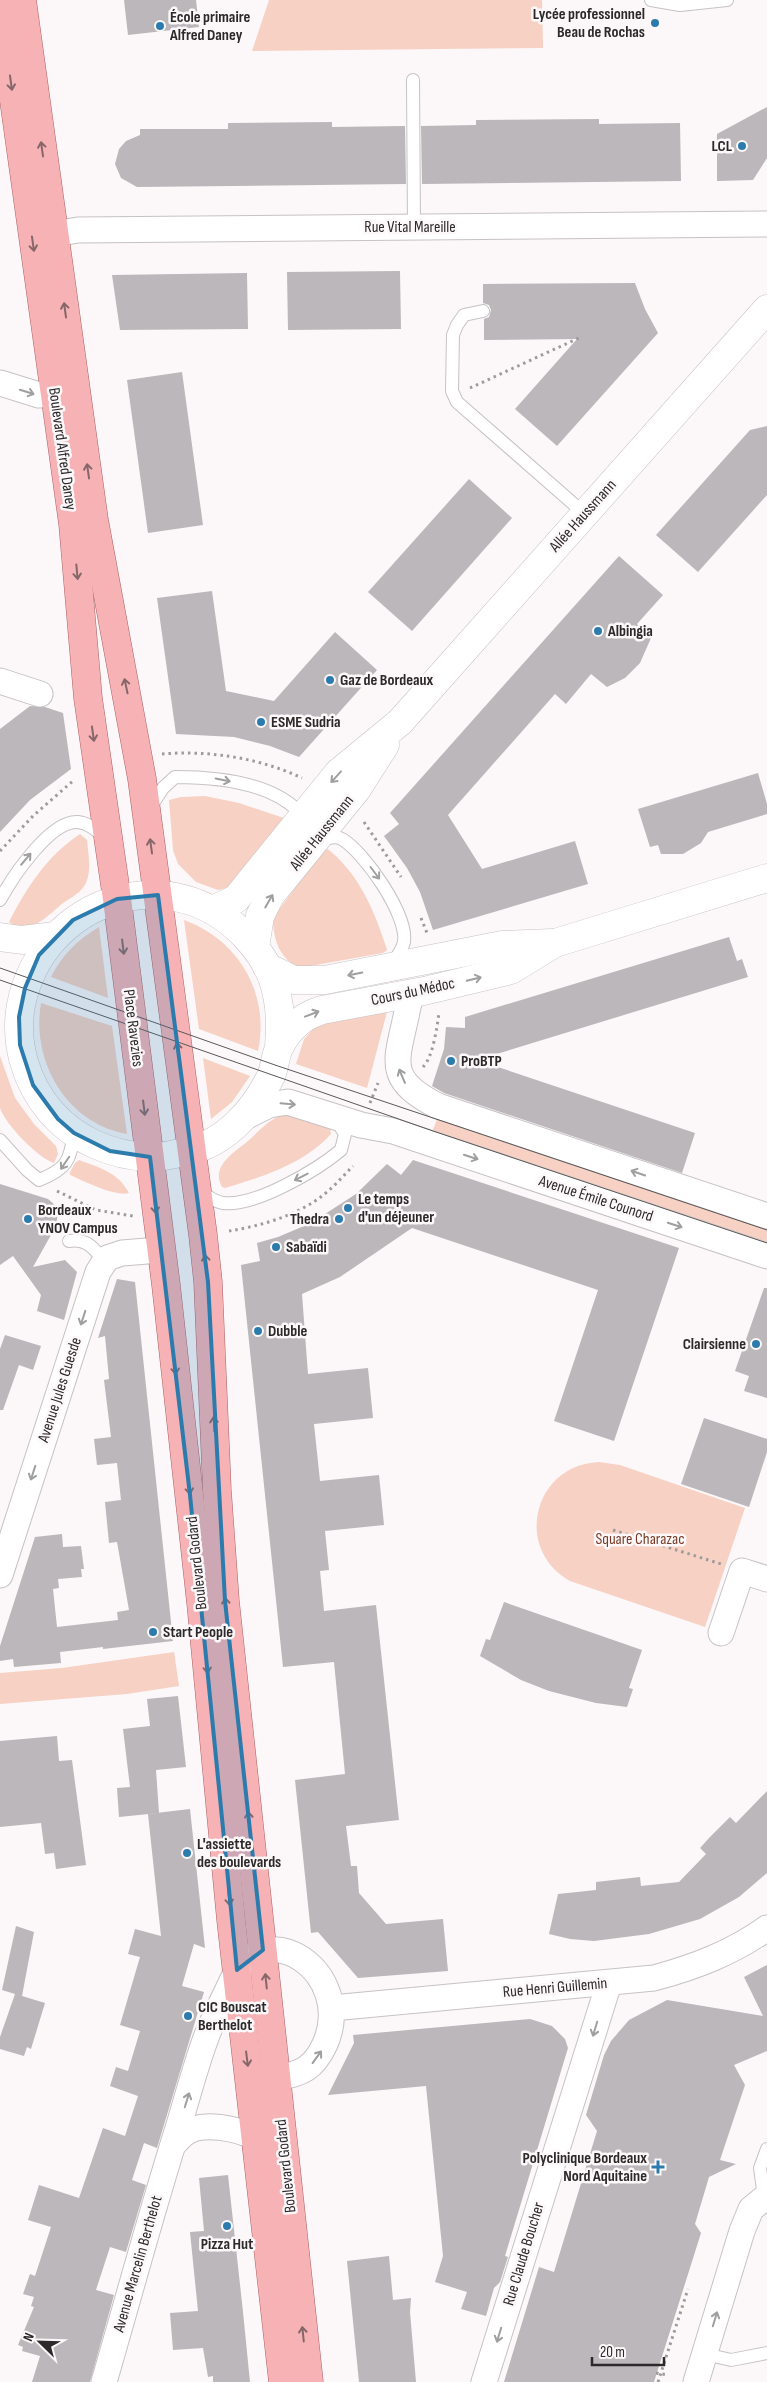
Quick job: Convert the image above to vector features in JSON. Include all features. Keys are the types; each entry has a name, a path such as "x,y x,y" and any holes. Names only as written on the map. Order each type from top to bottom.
{"main road":[{"name":"Boulevard Alfred Daney","path":"0,0 73,524 88,698 117,899"},
{"name":"Boulevard Alfred Daney","path":"22,0 96,528 108,600 131,709 158,895"},
{"name":"Allée Haussmann","path":"261,957 260,916 338,773 400,722 767,309"},
{"name":"Allée Haussmann","path":"213,910 236,899 305,834"},
{"name":"Cours du Médoc","path":"279,1048 292,1029 305,1015 322,1010 416,993 511,970 555,943 767,878"},
{"path":"158,895 191,1150"},
{"path":"158,895 177,897 213,910 236,926 261,957 277,993 281,1020 279,1048 271,1075 260,1098 243,1118 219,1138 191,1150 150,1157 110,1151 74,1133 58,1119 44,1103 25,1066 20,1045 19,1017 24,988 39,956 54,936 73,920 94,907 117,899 158,895"},
{"name":"Place Ravezies","path":"117,899 150,1157"},
{"path":"1,935 22,940 54,936"},
{"name":"Cours du Médoc","path":"261,957 294,980 325,980 502,945 555,943"},
{"path":"0,1018 8,1026 20,1045"},
{"name":"Boulevard Godard","path":"191,1150 208,1282 217,1490 226,1600 309,2382"},
{"name":"Boulevard Godard","path":"150,1157 193,1524 237,1970 283,2382"}],"street":[{"name":"Rue Vital Mareille","path":"54,234 78,230 767,224"},
{"path":"0,383 39,395 54,393"},
{"path":"0,681 40,694"},
{"path":"416,993 410,999 398,1054 399,1072 411,1090 438,1106 767,1216"},
{"path":"243,1118 269,1105 288,1102 332,1116"},
{"name":"Avenue Émile Counord","path":"332,1116 425,1142 767,1256"},
{"path":"105,1262 107,1258 122,1253 160,1250"},
{"name":"Avenue Jules Guesde","path":"0,1575 98,1272 105,1262"},
{"path":"721,1633 742,1571 767,1579"},
{"name":"Rue Henri Guillemin","path":"332,2008 654,1978 695,1967 724,1954 767,1928"},
{"path":"237,1970 263,1950 281,1950 301,1958 313,1968 326,1986 332,2008 330,2032 321,2053 309,2068 294,2075 276,2078"},
{"name":"Avenue Marcelin Berthelot","path":"104,2382 207,2036 237,1970"},
{"name":"Rue Claude Boucher","path":"484,2382 609,1983"},
{"path":"173,2145 185,2132 197,2129 228,2128 242,2130 256,2138"},
{"path":"696,2382 742,2231 751,2209 766,2197"}],"lane":[{"path":"651,0 680,5 727,0"},
{"path":"413,80 414,227"},
{"path":"483,311 464,315 453,335 452,391 457,402 585,514"},
{"path":"147,815 154,800 175,777 207,777 282,797 296,810 305,834 341,838 361,855 380,881 393,903 404,940 402,949 389,967"},
{"path":"0,900 12,877 29,856 47,838 70,823 79,822 94,828 108,841"},
{"path":"196,1188 221,1203 230,1203 268,1194 313,1171 341,1150 345,1134 342,1127 332,1116"},
{"path":"0,1140 16,1159 39,1180 57,1173 65,1165 71,1154 74,1133"},
{"path":"69,1241 78,1239 90,1243 105,1262"},
{"path":"766,2197 760,2168 767,2149"},
{"path":"705,2354 731,2360 767,2353"}],"path":[{"path":"454,395 580,337"},
{"path":"39,1180 89,1207 129,1216"},
{"path":"613,1530 742,1571"},
{"path":"658,2382 659,2373 688,2289"},
{"path":"659,2373 668,2375"}],"highlighted area":[{"path":"158,895 208,1282 225,1601 263,1950 237,1970 190,1495 150,1157 110,1151 74,1133 58,1119 33,1085 20,1045 19,1017 25,988 39,955 73,920 117,899"}],"green space":[{"path":"269,0 542,0 543,48 252,51"},
{"path":"205,796 239,803 284,818 228,888 218,890 196,882 178,864 173,850 169,800 181,797"},
{"path":"80,834 87,840 89,862 88,878 82,890 38,923 24,927 16,926 9,922 39,873 58,852"},
{"path":"325,847 347,868 364,893 377,921 387,950 383,953 299,968 286,959 278,947 274,933 273,918"},
{"path":"184,920 203,929 220,941 235,955 246,972 254,990 259,1009 261,1030 258,1051 199,1029"},
{"path":"99,927 108,998 51,977 71,949"},
{"path":"41,1003 112,1026 127,1134 105,1128 86,1117 70,1103 57,1086 48,1067 42,1046 39,1025"},
{"path":"388,1008 367,1088 296,1064 304,1039 317,1025"},
{"path":"0,1056 15,1098 34,1124 56,1146 58,1154 54,1163 31,1148 3,1115 0,1108"},
{"path":"203,1058 250,1076 232,1102 211,1119"},
{"path":"285,1114 330,1126 331,1134 308,1154 282,1168 239,1184 225,1188 222,1187 219,1173 226,1160 265,1125"},
{"path":"439,1114 767,1225 767,1248 431,1135"},
{"path":"79,1160 114,1175 129,1193 123,1194 108,1191 70,1175 75,1163"},
{"name":"Square Charazac","path":"599,1462 620,1465 745,1508 705,1627 570,1581 552,1567 541,1549 537,1530 538,1511 546,1493 559,1477 576,1467"},
{"path":"174,1652 179,1686 127,1694 0,1704 0,1673 62,1668"}],"building":[{"path":"124,0 196,0 199,27 128,35"},
{"name":"LCL","path":"767,107 767,158 753,180 717,181 717,134"},
{"path":"599,119 599,124 680,123 681,181 422,184 421,126 476,125 476,120"},
{"path":"332,122 332,127 405,126 406,184 137,187 121,178 115,164 119,149 126,141 140,135 140,129 228,129 228,123"},
{"path":"400,271 401,329 288,330 287,272"},
{"path":"247,273 248,329 120,330 112,275"},
{"path":"635,283 645,309 658,333 557,446 515,409 577,339 484,340 484,319 489,317 491,310 489,305 483,303 483,284"},
{"path":"182,372 203,525 148,533 127,380"},
{"path":"767,426 767,495 698,572 656,535 750,430"},
{"path":"469,479 512,518 412,631 368,592"},
{"path":"619,556 663,595 637,624 651,638 640,663 625,678 607,687 591,674 566,704 555,694 448,815 482,869 575,841 588,884 433,930 420,892 407,868 384,836 399,824 390,813"},
{"name":"Gaz de Bordeaux","path":"212,591 226,691 274,701 335,632 377,670 299,757 270,746 234,737 176,734 157,598"},
{"path":"30,706 45,707 63,713 71,769 30,800 0,832 0,729"},
{"path":"758,773 767,804 767,814 708,832 701,843 683,854 661,854 658,845 650,847 638,809"},
{"path":"729,937 737,961 742,959 748,977 477,1060 695,1133 682,1173 444,1093 432,1086 444,1049 446,1027 465,1028 465,1017"},
{"path":"413,1160 679,1248 614,1441 554,1421 598,1290 412,1228 340,1277 302,1294 308,1374 368,1368 373,1418 314,1424 320,1481 379,1475 384,1525 325,1531 329,1570 320,1571 324,1611 376,1605 399,1820 346,1826 351,1866 357,1866 359,1893 386,1924 443,1919 448,1971 358,1978 318,1932 311,1933 295,1780 345,1774 334,1662 283,1667 241,1265 260,1261 257,1243 278,1237 311,1223 356,1194 387,1164 401,1175"},
{"path":"0,1184 48,1199 55,1205 58,1213 56,1226 33,1267 65,1260 77,1272 64,1320 37,1311 41,1295 13,1256 0,1265"},
{"path":"117,1279 135,1282 173,1641 60,1652 61,1663 14,1667 13,1659 0,1661 0,1646 35,1537 62,1534 63,1547 81,1546 84,1569 81,1569 82,1577 58,1579 59,1588 53,1589 57,1627 118,1620 117,1612 129,1610 117,1542 109,1543 105,1502 121,1500 117,1463 97,1465 94,1439 111,1437 104,1380 109,1379 105,1336 98,1338"},
{"name":"Clairsienne","path":"764,1288 767,1288 767,1398 744,1391 749,1376 735,1371"},
{"path":"5,1335 41,1346 33,1370 19,1365 3,1410 0,1410 0,1349"},
{"path":"704,1418 767,1439 767,1452 749,1507 681,1484"},
{"path":"504,1602 642,1650 629,1688 633,1689 627,1707 596,1703 549,1691 521,1680 480,1656 486,1639 490,1640"},
{"path":"178,1696 186,1767 156,1770 159,1813 119,1817 117,1788 130,1787 123,1729 150,1726 147,1699"},
{"path":"57,1736 59,1761 72,1760 86,1865 56,1869 54,1853 45,1854 41,1823 0,1827 0,1741"},
{"path":"767,1791 767,1873 739,1897 700,1919 649,1934 594,1941 570,1939 549,1934 558,1894 596,1890 596,1882 640,1877 641,1886 679,1882 706,1854 700,1848 709,1838 730,1817 736,1823"},
{"path":"190,1809 205,1948 194,1944 182,1986 204,1992 157,2148 144,2143 132,2180 146,2185 126,2252 110,2247 96,2290 114,2295 90,2382 32,2382 40,2356 22,2351 23,2347 18,2345 34,2307 31,2306 34,2297 23,2294 30,2274 35,2276 51,2227 28,2220 39,2185 79,2198 103,2128 125,2136 138,2096 110,2086 116,2067 128,2071 140,2031 120,2025 140,1957 128,1954 135,1929 161,1936 148,1814"},
{"path":"16,1926 34,1932 22,1996 45,2003 31,2049 27,2047 24,2056 0,2049 0,2037 15,1994 2,1990"},
{"name":"Polyclinique Bordeaux Nord Aquitaine","path":"767,1965 767,2051 734,2065 745,2085 720,2160 736,2164 709,2177 695,2224 701,2233 654,2382 504,2382 539,2267 554,2272 597,2131 586,2115 604,2055 611,2041 629,2020 667,2000 763,2016 744,1977"},
{"path":"530,2019 552,2026 565,2039 568,2048 505,2256 508,2257 500,2282 494,2288 486,2316 461,2309 467,2292 435,2282 443,2256 426,2086 328,2095 354,2043 353,2035"},
{"path":"228,2175 250,2382 213,2382 213,2376 208,2377 203,2348 173,2350 170,2313 198,2311 190,2232 204,2231 199,2178"},
{"path":"389,2256 393,2300 411,2298 410,2312 416,2382 359,2382 347,2261"}],"tram line":[{"path":"0,968 275,1065 767,1230"},
{"path":"0,980 433,1131 767,1243"}],"place":[{"name":"Lycée professionnel Beau de Rochas","path":"655,23"},
{"name":"École primaire Alfred Daney","path":"160,26"},
{"name":"LCL","path":"742,146"},
{"name":"Albingia","path":"598,631"},
{"name":"Gaz de Bordeaux","path":"330,680"},
{"name":"ESME Sudria","path":"261,722"},
{"name":"ProBTP","path":"451,1061"},
{"name":"Le temps d'un déjeuner","path":"348,1208"},
{"name":"Bordeaux YNOV Campus","path":"28,1219"},
{"name":"Thedra","path":"339,1219"},
{"name":"Sabaïdi","path":"276,1247"},
{"name":"Dubble","path":"258,1331"},
{"name":"Clairsienne","path":"756,1344"},
{"name":"Start People","path":"153,1632"},
{"name":"L'assiette des boulevards","path":"187,1853"},
{"name":"CIC Bouscat Berthelot","path":"188,2016"},
{"name":"Polyclinique Bordeaux Nord Aquitaine","path":"658,2167"},
{"name":"Pizza Hut","path":"227,2226"}]}
